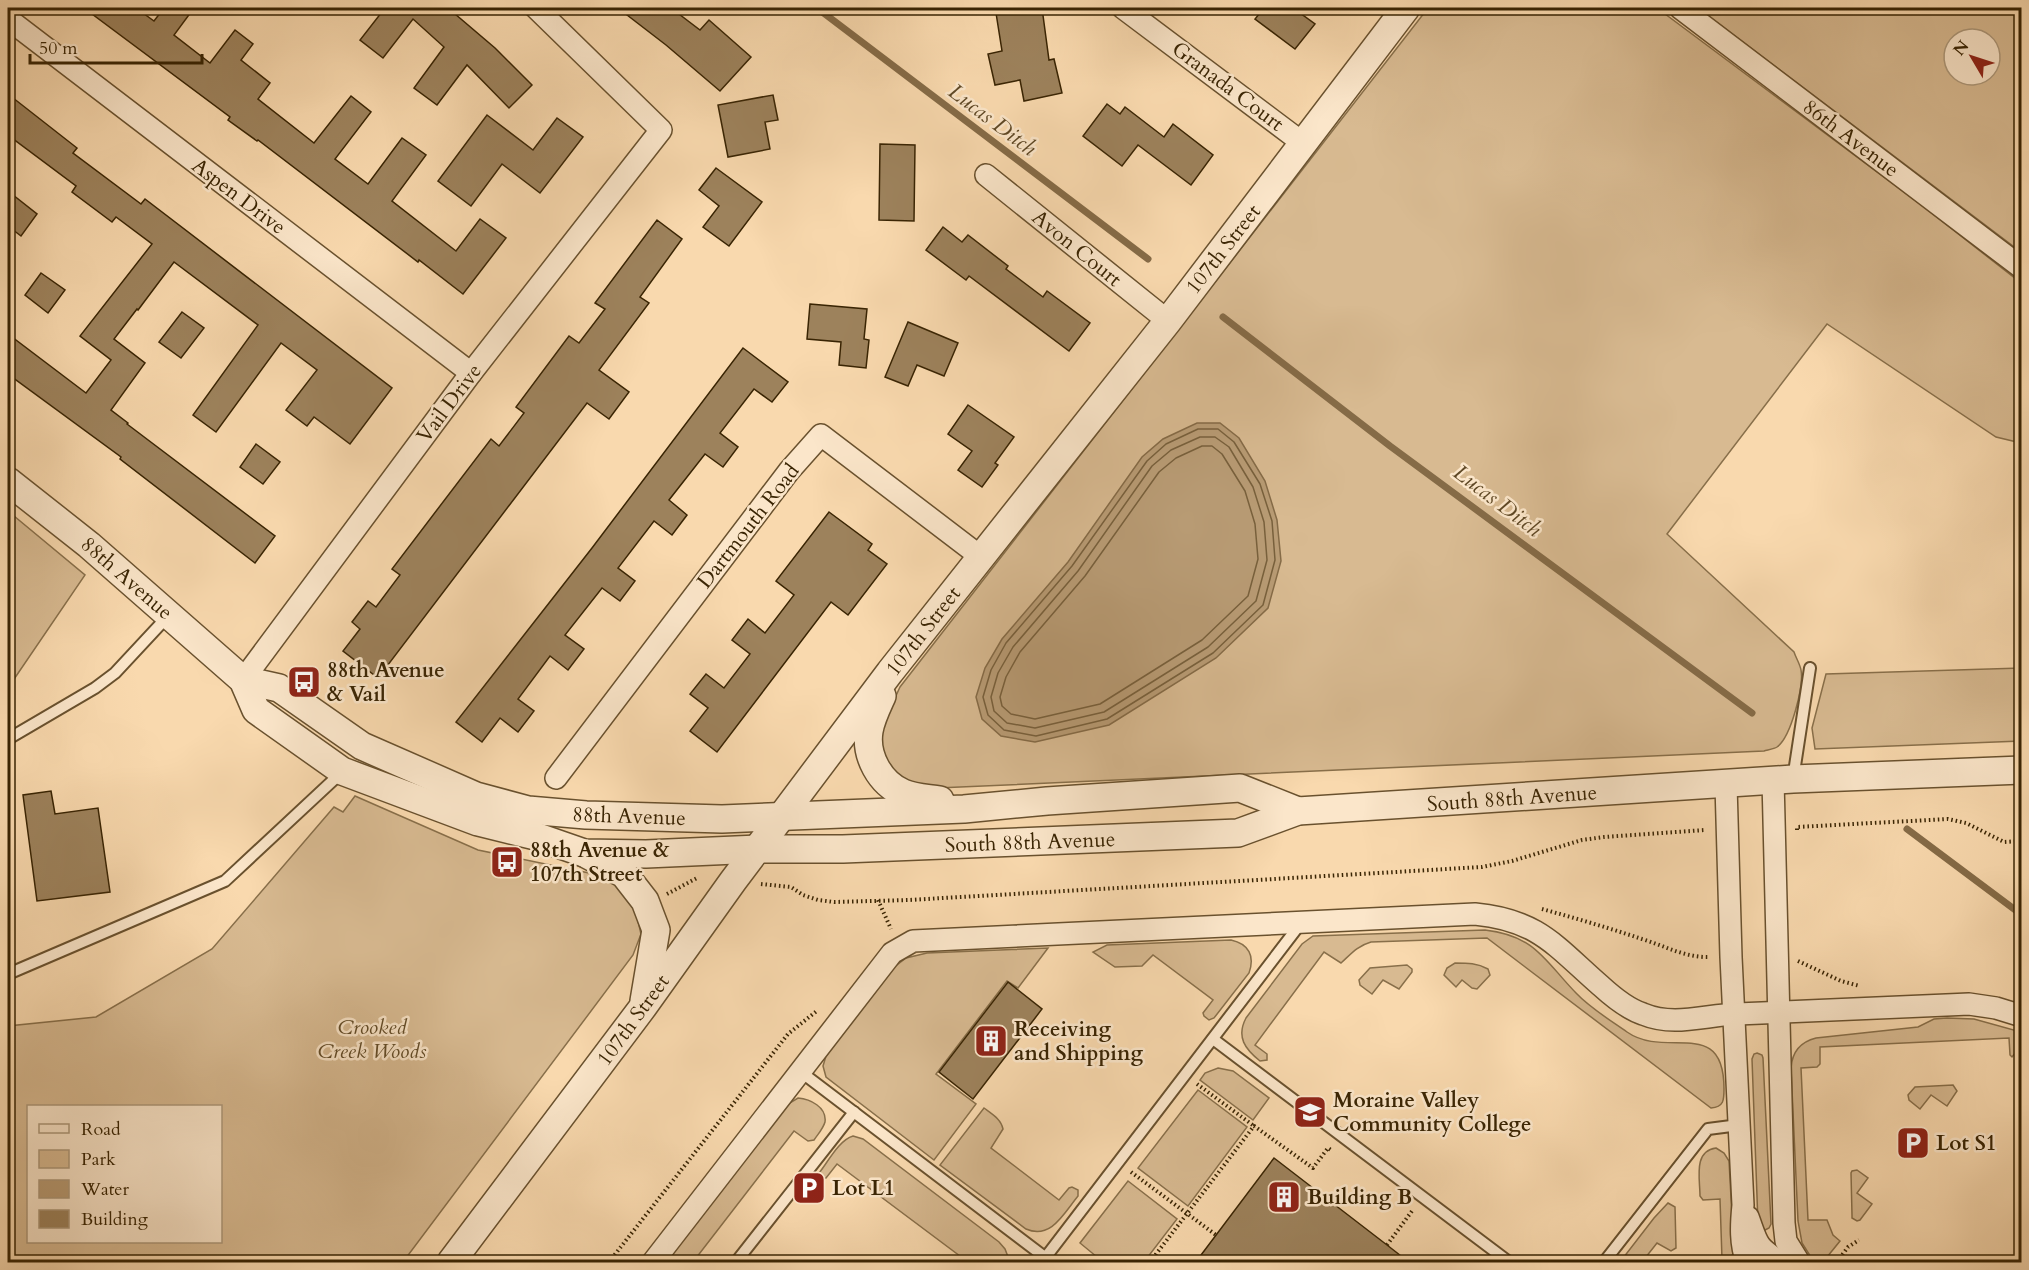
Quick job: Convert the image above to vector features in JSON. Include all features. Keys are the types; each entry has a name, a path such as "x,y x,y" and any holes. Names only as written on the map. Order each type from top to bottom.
{"street":[{"name":"Vail Drive","path":"243,680 471,373 661,130 536,8"},
{"name":"Granada Court","path":"1123,8 1304,144"},
{"name":"107th Street","path":"458,1260 780,818 890,672 1168,321 1406,8"},
{"name":"86th Avenue","path":"1680,8 2022,268"},
{"name":"Aspen Drive","path":"8,19 471,373"},
{"name":"Avon Court","path":"986,176 1168,321"},
{"name":"Dartmouth Road","path":"556,778 789,471 821,435 981,557"},
{"name":"88th Avenue","path":"8,481 89,545 243,680 256,710 342,771 478,822 535,836 584,853 699,853 758,849"},
{"path":"890,672 869,731 871,757 876,768 884,780 903,793 945,800 964,809"},
{"name":"88th Avenue","path":"243,680 279,688 362,746 476,796 528,810 586,815 722,819 780,818 964,809 1047,801"},
{"path":"1747,1263 1743,1251 1741,1227 1743,1205 1731,957 1726,784 2022,770"},
{"path":"1783,780 1777,1014 1784,1223 1786,1241 1799,1263"},
{"name":"South 88th Avenue","path":"758,849 843,849 1238,833 1298,811 1726,784"},
{"name":"South 88th Avenue","path":"1047,801 1240,788 1298,811"},
{"path":"584,853 624,874 645,901 656,930 643,1008"},
{"path":"653,1263 891,953 913,941 1474,914 1492,915 1538,931 1609,993 1641,1014 1669,1021 1735,1014 1970,1004 1996,1008 2022,1016"},
{"path":"1743,1205 1755,1240 1763,1250 1780,1263"}],"lane":[{"path":"8,739 115,673 169,615"},
{"path":"1783,780 1810,668"},
{"path":"8,974 225,881 342,771"},
{"path":"801,1072 1044,1260 1301,923"},
{"path":"1213,1039 1509,1263"},
{"path":"736,1263 854,1112"},
{"path":"1604,1263 1708,1129 1738,1125"}],"path":[{"path":"1797,838 1797,827 1947,819 1966,823 2004,842 2022,842"},
{"path":"791,887 803,895 834,902 1482,867 1593,838 1705,830"},
{"path":"680,886 698,877"},
{"path":"878,900 891,929"},
{"path":"1534,907 1612,929 1684,954 1718,957"},
{"path":"884,933 899,926"},
{"path":"1798,950 1798,961"},
{"path":"1792,959 1841,981 1870,988"},
{"path":"609,1263 788,1034 823,1005"},
{"path":"1191,1092 1197,1084 1313,1168 1328,1148 1338,1155"},
{"path":"1150,1263 1254,1126"},
{"path":"1119,1163 1216,1235"},
{"path":"1125,1181 1138,1163"},
{"path":"1403,1204 1421,1218"},
{"path":"1387,1245 1412,1211"},
{"path":"1837,1263 1848,1247 1859,1240"}],"green space":[{"path":"1428,8 1657,8 1924,207 2021,283 2021,443 1996,437 1827,324 1667,534 1794,652 1801,670 1798,699 1787,733 1777,747 1772,749 937,788 910,787 888,767 881,751 882,732 900,687"},
{"path":"1698,8 2021,8 2021,252"},
{"path":"8,511 85,575 8,688"},
{"path":"2021,668 2021,741 1815,749 1812,728 1826,674"},
{"name":"Crooked Creek Woods","path":"355,796 478,850 589,873 616,884 635,908 641,934 633,955 403,1262 8,1262 8,1026 96,1017 212,949 334,807 343,812"},
{"path":"1485,930 1516,938 1538,951 1582,998 1600,1014 1627,1032 1643,1039 1659,1042 1704,1046 1714,1053 1721,1066 1724,1093 1721,1104 1711,1108 1487,938 1371,942 1358,948 1341,963 1324,952 1255,1045 1267,1054 1267,1060 1260,1061 1246,1047 1242,1031 1246,1018 1302,944 1313,936"},
{"path":"1231,940 1242,944 1249,952 1251,967 1249,973 1214,1018 1209,1020 1203,1013 1213,1000 1153,955 1142,966 1115,967 1093,952 1107,945"},
{"path":"1048,948 1018,988 1007,981 936,1074 976,1104 934,1160 826,1077 823,1066 826,1056 893,968 906,958 927,953"},
{"path":"1455,963 1480,966 1488,969 1490,975 1477,989 1462,980 1456,987 1444,975 1447,968"},
{"path":"1407,965 1412,972 1399,989 1383,980 1372,994 1360,985 1359,980 1370,968"},
{"path":"1934,1019 1974,1019 2021,1032 2021,1046 2012,1057 2009,1038 1820,1047 1820,1064 1817,1067 1801,1068 1808,1220 1827,1220 1833,1235 1840,1241 1823,1262 1814,1262 1802,1243 1798,1221 1791,1068 1795,1053 1805,1042 1816,1038 1918,1027"},
{"path":"1757,1053 1763,1058 1771,1224 1765,1230 1758,1224 1752,1059"},
{"path":"1218,1068 1233,1071 1269,1098 1253,1120 1200,1080 1205,1073"},
{"path":"1953,1085 1957,1091 1947,1106 1931,1095 1920,1109 1909,1100 1908,1095 1915,1087"},
{"path":"1198,1090 1247,1127 1188,1206 1138,1168"},
{"path":"798,1098 817,1105 825,1117 822,1129 814,1140 808,1141 794,1131 693,1262 666,1262 788,1104"},
{"path":"984,1108 998,1120 1003,1129 991,1148 1059,1200 1069,1188 1078,1190 1078,1196 1050,1228 1043,1231 1026,1229 940,1165"},
{"path":"853,1136 863,1139 999,1242 1005,1249 1010,1262 968,1262 837,1164 826,1178 820,1178 819,1173 834,1152 843,1142"},
{"path":"1716,1148 1724,1153 1729,1161 1734,1252 1728,1262 1722,1259 1720,1199 1703,1200 1700,1196 1699,1167 1701,1160 1709,1150"},
{"path":"1857,1170 1868,1178 1857,1193 1872,1204 1857,1221 1852,1218 1851,1173"},
{"path":"1128,1181 1177,1219 1144,1262 1093,1262 1097,1257 1080,1243"},
{"path":"1668,1203 1675,1207 1676,1248 1671,1251 1657,1243 1642,1262 1620,1262 1654,1218"}],"water":[{"path":"1197,423 1220,423 1239,438 1265,481 1277,520 1281,561 1268,608 1216,658 1109,725 1035,742 1001,736 982,719 976,697 985,668 1002,639 1068,562 1142,457 1163,439"}],"building":[{"path":"84,8 136,8 154,21 164,8 194,8 174,35 210,63 235,30 253,44 241,60 270,83 258,99 314,143 351,96 371,112 335,159 368,184 402,138 426,155 392,201 456,251 480,219 506,238 463,294 228,120 230,117"},
{"path":"385,8 448,8 495,48 532,85 509,108 467,65 437,105 414,88 444,47 413,19 383,58 360,40"},
{"path":"618,8 671,8 700,30 709,20 751,57 720,91"},
{"path":"1009,8 1042,8 1049,60 1054,59 1062,93 1024,101 1020,80 995,85 988,54 1002,51 996,13 1009,11"},
{"path":"1264,8 1293,8 1315,24 1295,49 1255,19"},
{"path":"8,94 77,148 73,153 141,204 145,199 392,388 350,444 314,417 307,426 286,410 317,370 281,343 216,432 193,415 258,325 174,262 137,309 114,339 145,363 111,410 275,536 255,563 120,459 121,457 8,374 8,334 86,393 111,360 80,336 152,244 116,217 112,222 72,192 76,186 8,135"},
{"path":"773,95 778,120 765,122 770,149 728,157 718,105"},
{"path":"1107,104 1120,114 1125,107 1164,137 1173,124 1213,155 1191,185 1138,145 1122,166 1083,136"},
{"path":"487,115 533,150 557,118 583,137 540,193 502,164 471,206 438,181"},
{"path":"880,144 915,145 914,221 879,220"},
{"path":"716,168 762,202 729,246 703,227 719,206 699,190"},
{"path":"8,191 37,214 21,236 8,226"},
{"path":"657,220 682,239 640,297 649,303 599,370 629,392 609,419 587,403 378,678 343,651 360,629 352,622 368,601 376,607 400,575 392,569 491,439 499,446 524,413 516,407 569,336 579,343 605,309 595,303"},
{"path":"943,227 962,242 968,235 1008,266 1006,269 1043,297 1047,291 1090,323 1069,351 969,276 966,280 926,250"},
{"path":"41,273 65,290 48,313 25,295"},
{"path":"810,304 867,309 864,339 869,340 866,368 839,365 841,342 807,339"},
{"path":"182,312 204,328 181,358 159,342"},
{"path":"908,322 958,343 944,376 917,365 908,386 885,377"},
{"path":"743,348 788,382 772,402 754,389 720,433 738,447 723,467 705,454 669,500 687,515 672,535 654,521 618,568 635,581 620,601 602,588 565,635 584,649 568,670 550,656 518,699 534,711 518,732 500,718 482,742 456,722 592,548"},
{"path":"968,405 1014,437 995,463 998,465 982,487 958,470 972,451 948,434"},
{"path":"256,444 280,462 263,484 240,467"},
{"path":"829,512 872,544 868,550 887,564 848,615 831,602 717,752 690,731 708,708 690,694 706,674 724,688 750,654 732,640 748,619 765,633 794,595 776,581"},
{"path":"51,791 55,814 98,808 110,892 37,901 23,795"},
{"name":"Receiving and Shipping","path":"1008,982 1042,1009 973,1099 939,1072"},
{"name":"Building B","path":"1274,1158 1387,1245 1410,1263 1195,1263"}],"waterway":[{"name":"Lucas Ditch","path":"817,8 1148,259"},
{"name":"Lucas Ditch","path":"1223,317 1390,446 1752,713"},
{"name":"Lucas Ditch","path":"1907,829 2022,915"}],"place":[{"name":"88th Avenue & Vail","path":"304,682"},
{"name":"88th Avenue & 107th Street","path":"507,862"},
{"name":"Receiving and Shipping","path":"991,1041"},
{"name":"Moraine Valley Community College","path":"1310,1112"},
{"name":"Lot S1","path":"1913,1143"},
{"name":"Lot L1","path":"809,1188"},
{"name":"Building B","path":"1284,1197"}]}
